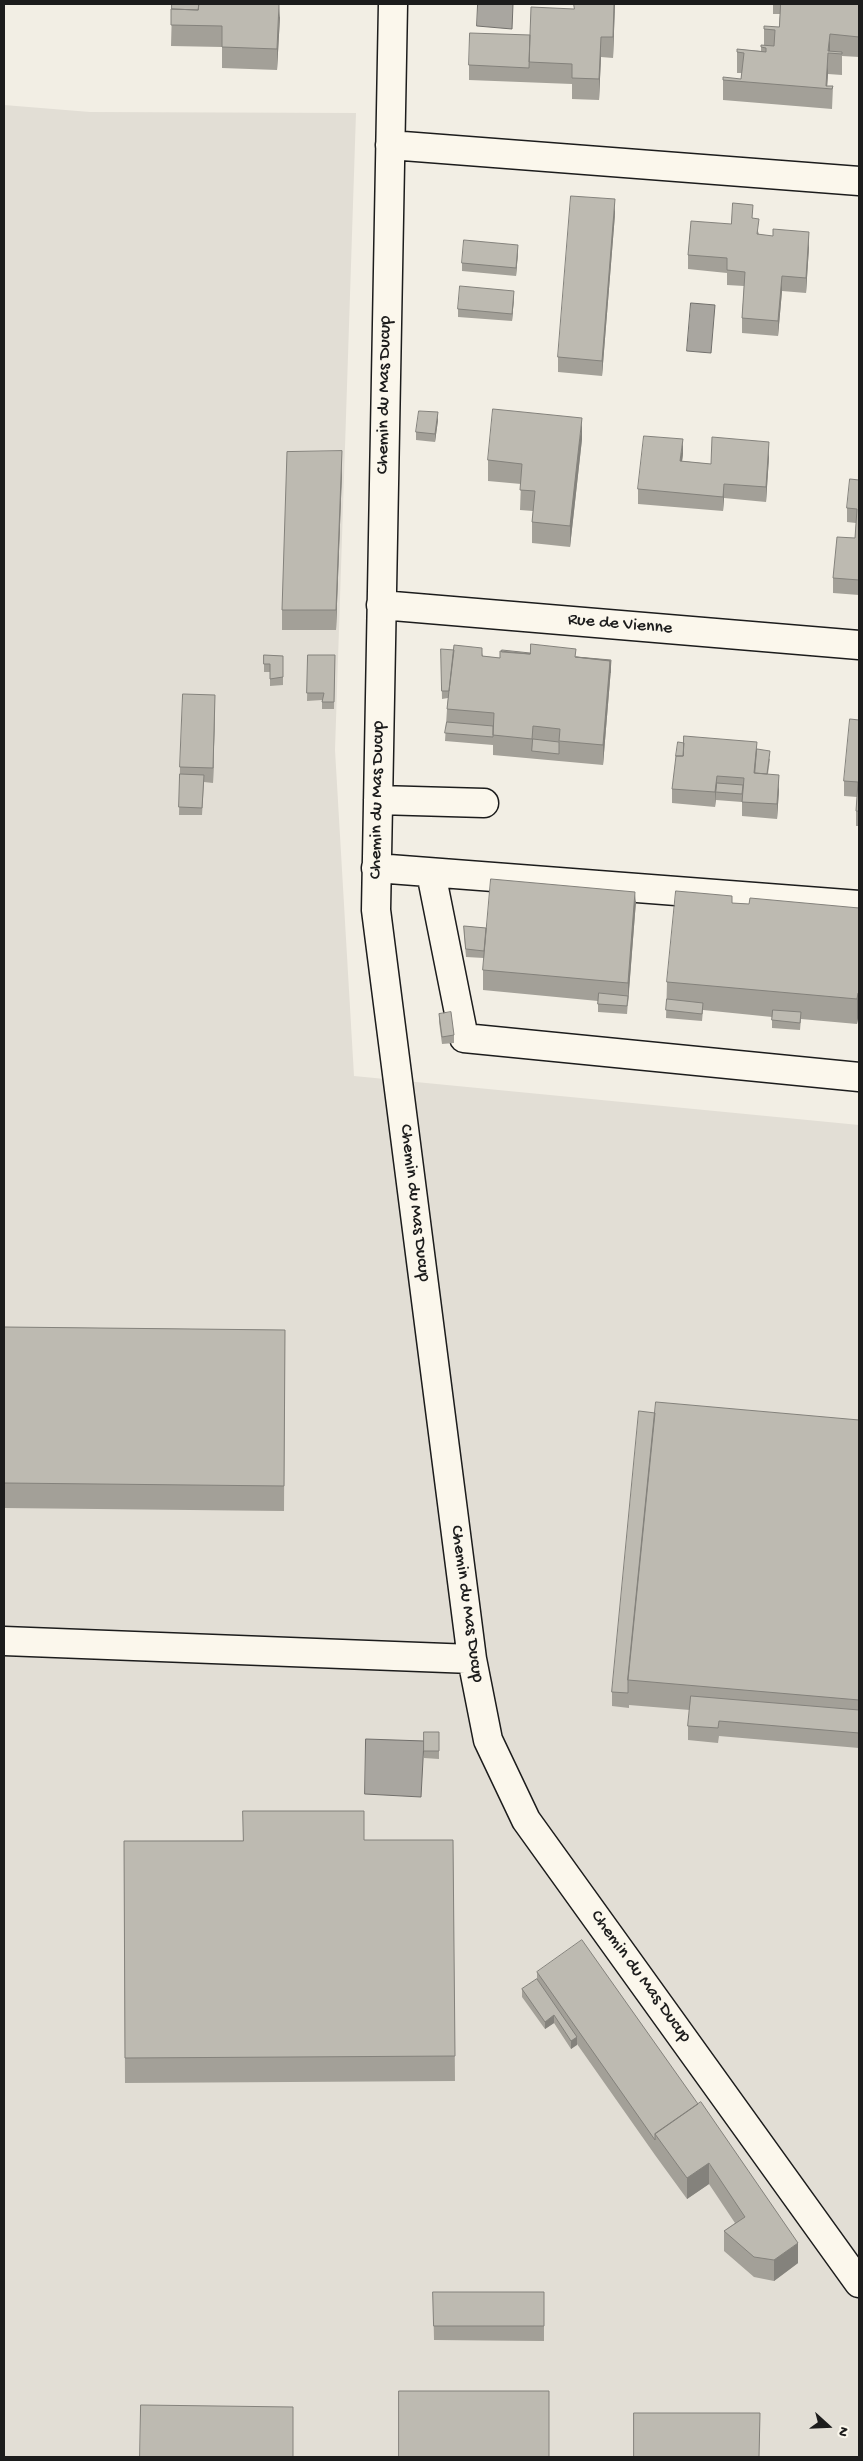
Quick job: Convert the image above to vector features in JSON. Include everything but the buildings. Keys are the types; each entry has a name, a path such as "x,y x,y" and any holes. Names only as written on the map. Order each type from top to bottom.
{"street":[{"name":"Chemin du Mas Ducup","path":"393,4 376,910 472,1659 488,1740 526,1820 859,2283"},
{"path":"390,145 859,181"},
{"name":"Rue de Vienne","path":"381,605 859,645"},
{"path":"378,800 484,803"},
{"path":"376,868 859,905"},
{"path":"431,873 464,1038 859,1077"},
{"path":"4,1641 472,1659"}],"shaded area":[{"path":"478,4 513,4 512,29 477,26"},
{"path":"4,105 90,112 356,113 335,750 354,1076 859,1125 859,2457 4,2457"},
{"path":"691,303 715,305 711,353 687,351"},
{"path":"366,1739 424,1741 421,1797 365,1794"}]}
